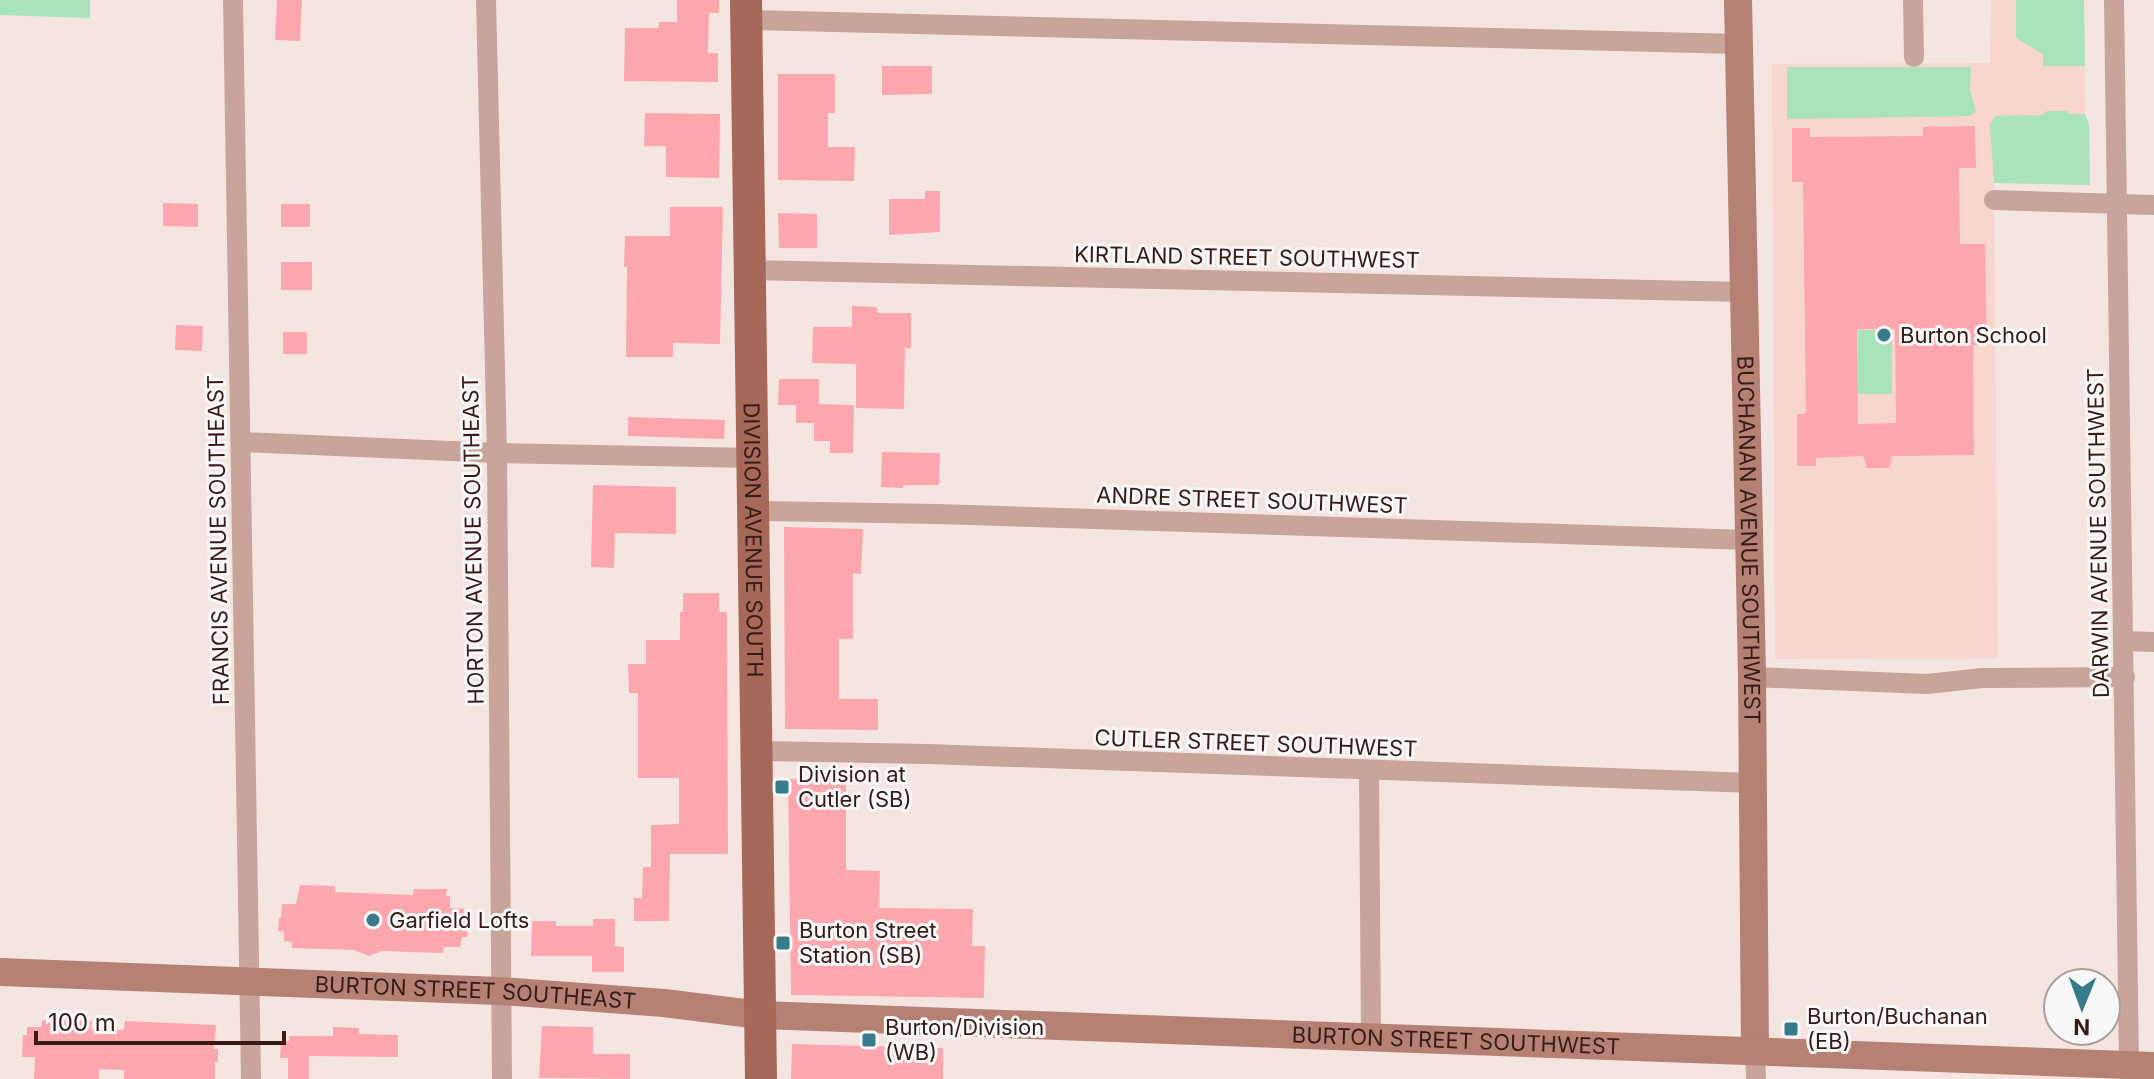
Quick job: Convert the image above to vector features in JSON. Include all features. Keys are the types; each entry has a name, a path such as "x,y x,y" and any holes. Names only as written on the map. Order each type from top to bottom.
{"main road":[{"name":"BUCHANAN AVENUE SOUTHWEST","path":"1738,0 1754,783 1756,1065"},
{"name":"DIVISION AVENUE SOUTH","path":"746,10 761,1079"},
{"name":"BURTON STREET SOUTHEAST","path":"0,972 500,991 664,1003 760,1015"},
{"name":"BURTON STREET SOUTHWEST","path":"760,1015 1371,1038 1756,1065 2145,1069"}],"street":[{"name":"FRANCIS AVENUE SOUTHEAST","path":"233,0 251,1079"},
{"name":"HORTON AVENUE SOUTHEAST","path":"486,0 497,453 502,1079"},
{"path":"1913,0 1914,57"},
{"name":"DARWIN AVENUE SOUTHWEST","path":"2114,0 2125,677 2145,1069"},
{"path":"746,10 1739,44"},
{"path":"1994,200 2154,205"},
{"name":"KIRTLAND STREET SOUTHWEST","path":"751,270 1743,292"},
{"path":"241,442 497,453 753,458"},
{"name":"ANDRE STREET SOUTHWEST","path":"755,511 1748,540"},
{"path":"2124,641 2154,642"},
{"path":"1752,677 1927,684 1982,678 2125,677"},
{"name":"CUTLER STREET SOUTHWEST","path":"756,751 928,754 1754,783"},
{"path":"1369,771 1371,1038"}],"shaded area":[{"name":"Burton School","path":"1991,0 2084,0 2085,114 2089,124 2090,185 1994,183 1998,658 1775,659 1772,64 1990,63"}],"green space":[{"path":"0,0 90,0 90,18 0,15"},
{"path":"2016,0 2084,0 2085,66 2043,66 2043,54 2016,38"},
{"path":"1787,67 1971,67 1970,90 1976,112 1969,116 1787,119"},
{"path":"2047,111 2085,114 2089,124 2090,185 1994,183 1990,124 1995,116 2043,115"},
{"path":"1858,330 1892,330 1892,394 1858,394"}],"building":[{"path":"277,0 302,0 300,41 275,40"},
{"path":"677,0 719,0 719,13 709,13 708,53 718,53 718,82 624,81 625,28 659,28 659,22 677,22"},
{"path":"882,66 932,66 932,94 882,95"},
{"path":"778,74 835,74 835,113 828,113 828,147 855,147 854,181 778,180"},
{"path":"645,113 720,114 719,178 666,177 666,146 644,146"},
{"path":"1975,126 1976,168 1959,168 1960,244 1985,244 1987,345 1973,345 1974,455 1892,456 1889,468 1867,468 1863,456 1816,458 1816,466 1797,466 1797,414 1806,414 1803,182 1792,182 1792,128 1810,128 1810,137 1923,136 1923,127","holes":["1857,329 1895,329 1896,423 1858,424"]},
{"path":"925,191 940,191 940,232 889,235 889,199 925,199"},
{"path":"163,203 198,204 198,227 163,226"},
{"path":"281,204 310,204 310,227 281,227"},
{"path":"670,207 723,207 720,344 673,343 673,357 626,357 625,236 670,236"},
{"path":"778,213 817,214 817,248 779,248"},
{"path":"281,262 312,262 312,290 281,290"},
{"path":"852,306 877,307 877,313 911,313 911,349 905,348 904,409 856,408 856,364 812,363 813,327 852,327"},
{"path":"176,325 203,326 202,351 175,350"},
{"path":"283,332 307,332 307,354 283,354"},
{"path":"779,379 819,379 819,404 854,405 853,453 830,453 830,441 814,441 814,423 796,423 796,405 778,405"},
{"path":"628,417 725,420 724,439 628,436"},
{"path":"882,452 940,453 939,485 881,487"},
{"path":"593,485 676,487 676,534 615,533 614,568 591,567"},
{"path":"784,527 863,529 861,574 853,573 853,639 839,639 839,699 878,699 878,730 785,729"},
{"path":"683,593 719,593 719,612 727,612 728,854 670,854 669,921 634,921 634,898 642,898 643,867 651,867 651,825 679,824 679,778 638,778 638,693 629,693 628,664 646,664 646,640 680,640"},
{"path":"788,779 846,780 846,870 880,871 879,908 973,909 972,946 985,946 984,998 791,995"},
{"name":"Garfield Lofts","path":"300,885 335,886 335,892 413,895 414,889 447,889 450,908 464,909 463,918 468,918 467,937 462,937 460,947 444,947 443,953 382,951 369,956 354,950 292,948 292,942 284,941 284,932 278,931 279,918 282,904 296,904"},
{"path":"593,919 615,919 615,946 624,947 624,972 592,972 592,956 531,956 532,921 556,921 556,926 593,926"},
{"path":"42,1021 92,1021 91,1029 124,1030 125,1021 216,1025 214,1049 218,1049 218,1062 215,1062 215,1079 124,1079 124,1070 99,1069 99,1079 34,1079 35,1057 22,1057 23,1035 27,1035 27,1027 41,1027"},
{"path":"542,1026 593,1027 593,1054 630,1054 630,1079 539,1078"},
{"path":"333,1027 359,1028 359,1034 398,1035 398,1057 309,1056 309,1079 288,1079 288,1058 280,1058 281,1041 289,1041 289,1036 333,1036"},
{"path":"792,1044 943,1048 943,1079 791,1079"}],"place":[{"name":"Burton School","path":"1884,335"},
{"name":"Division at Cutler (SB)","path":"782,787"},
{"name":"Garfield Lofts","path":"373,920"},
{"name":"Burton Street Station (SB)","path":"783,943"},
{"name":"Burton/Buchanan (EB)","path":"1791,1029"},
{"name":"Burton/Division (WB)","path":"869,1040"}]}
